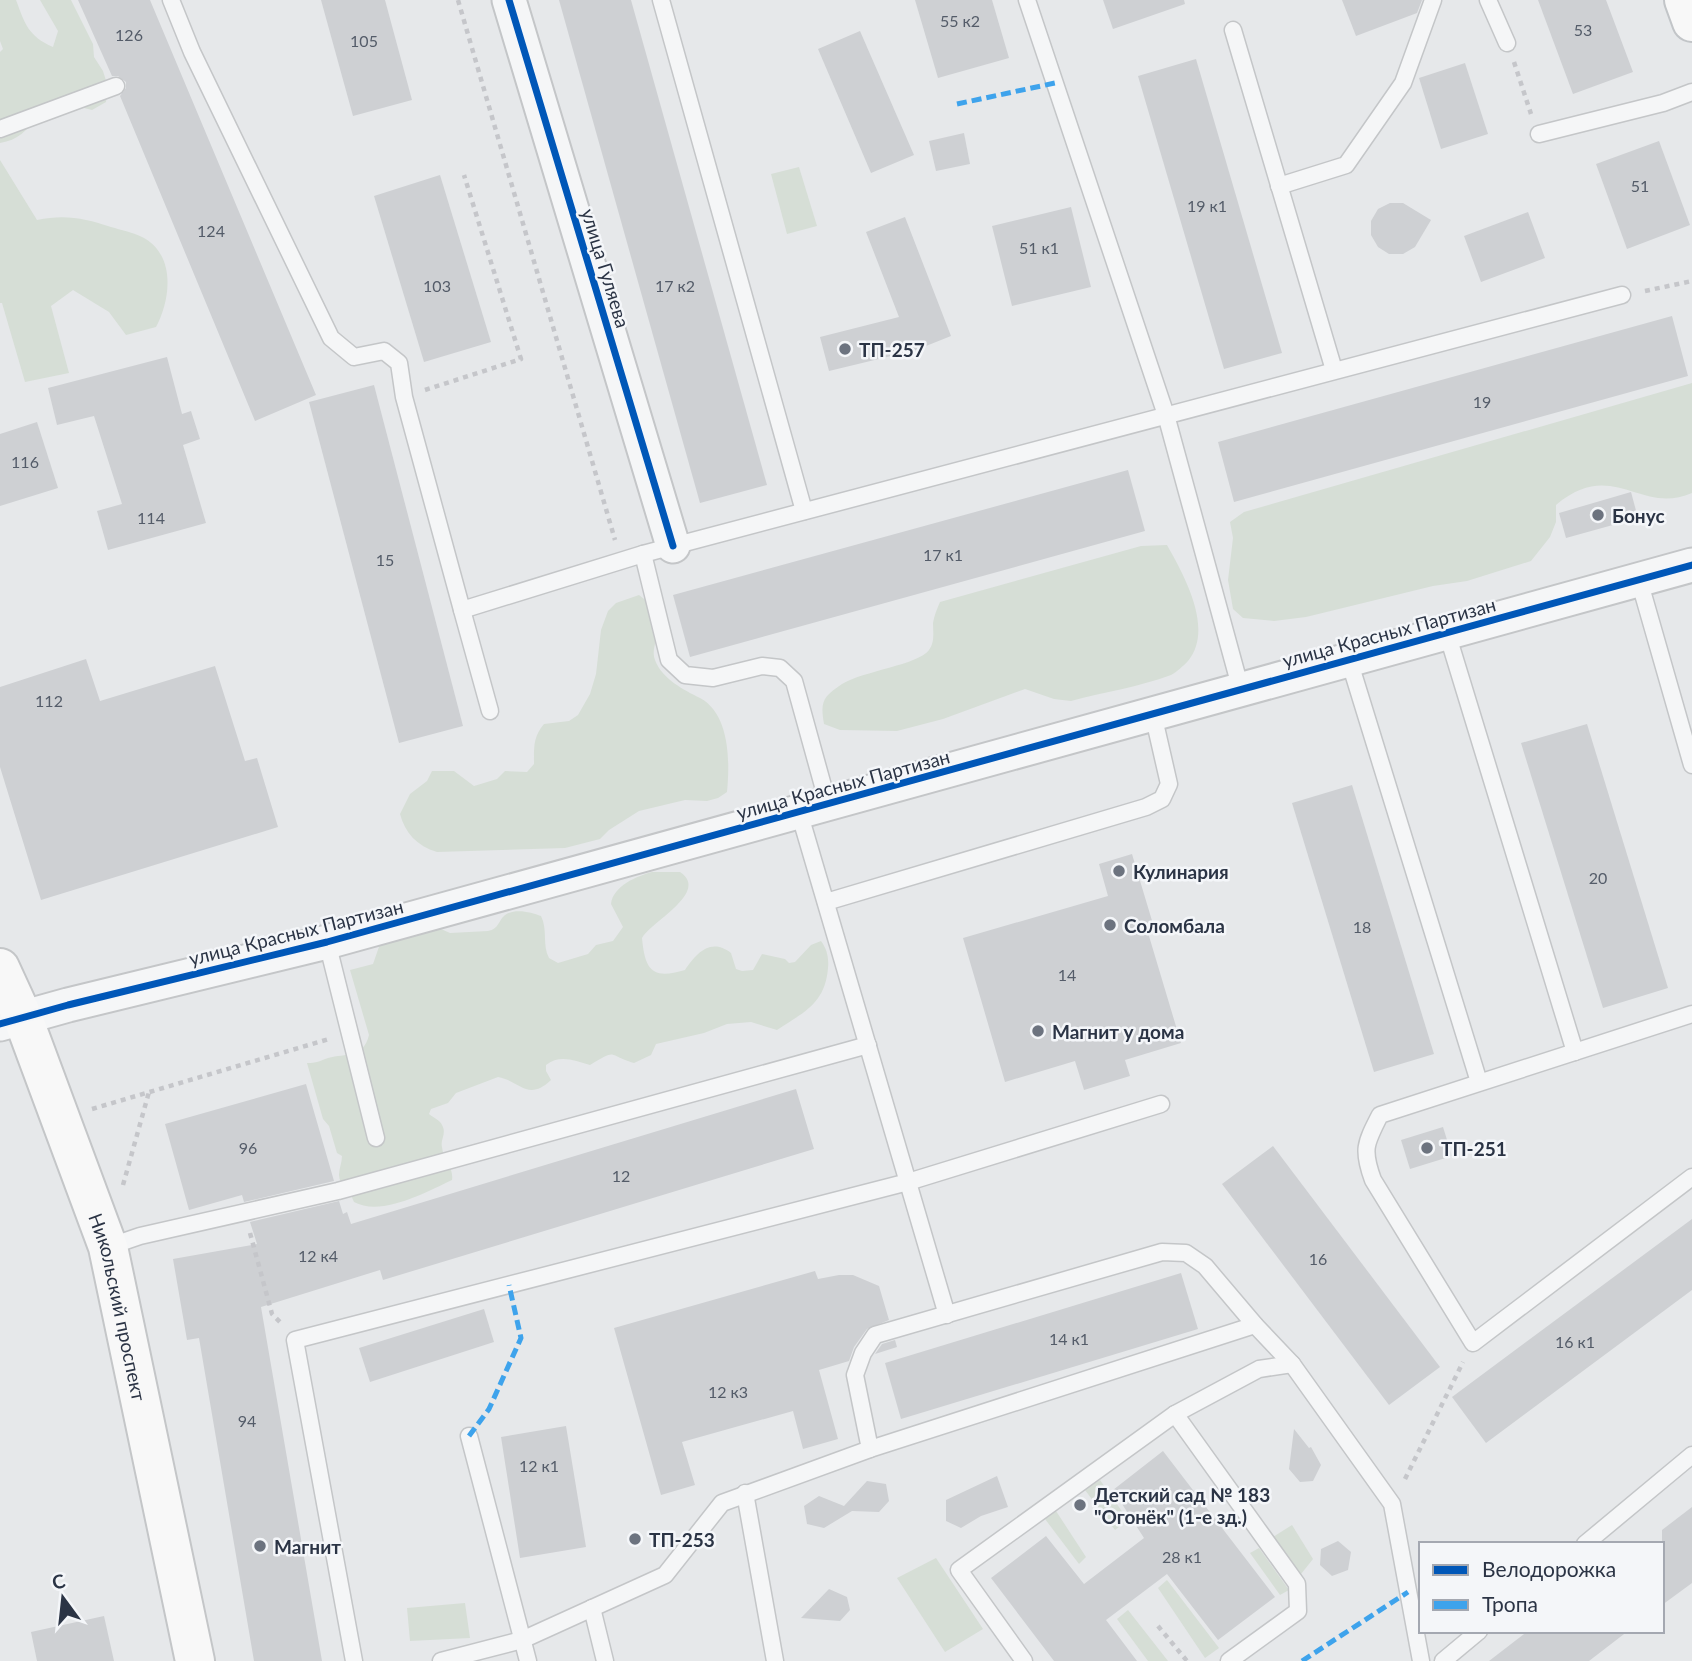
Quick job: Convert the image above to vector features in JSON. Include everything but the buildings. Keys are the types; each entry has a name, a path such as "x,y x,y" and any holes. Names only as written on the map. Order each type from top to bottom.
{"main road":[{"path":"1684,0 1692,22"},
{"name":"Никольский проспект","path":"0,968 12,1021 108,1247 195,1661"}],"street":[{"name":"улица Гуляева","path":"509,0 658,550"},
{"name":"улица Красных Партизан","path":"12,1021 327,942 1692,565"}],"lane":[{"path":"171,0 192,52 331,338 354,357 384,351 399,363 404,397 490,711"},
{"path":"660,0 804,511"},
{"path":"1027,0 1166,415 1241,690"},
{"path":"1279,186 1346,165 1403,83 1433,0"},
{"path":"1488,0 1507,43"},
{"path":"1233,30 1335,370"},
{"path":"176,60 192,52"},
{"path":"0,129 116,86"},
{"path":"1539,134 1663,103 1692,92"},
{"path":"462,610 621,560 1622,295"},
{"name":"улица Гуляева","path":"658,550 669,660 685,675 713,678 762,666 780,668 794,681 826,902 947,1315"},
{"path":"1639,580 1692,765"},
{"path":"1447,633 1575,1052"},
{"path":"1349,660 1479,1082"},
{"path":"826,902 1146,807 1162,799 1169,784 1153,714"},
{"path":"327,942 376,1138"},
{"path":"1692,1014 1380,1115 1370,1133 1364,1156 1373,1180 1473,1343 1692,1177"},
{"path":"108,1247 140,1236 338,1191 868,1045"},
{"path":"354,1661 295,1340 908,1182 1161,1104"},
{"path":"870,1449 855,1374 863,1353 875,1335 1162,1252 1186,1253 1205,1266 1292,1364 1392,1504 1421,1661"},
{"path":"441,1661 522,1640 665,1575 722,1503 745,1493 870,1449 1255,1325"},
{"path":"1024,1661 959,1570 1175,1414 1259,1369 1292,1364"},
{"path":"1175,1414 1297,1584 1298,1611 1229,1661"},
{"path":"469,1436 528,1661"},
{"path":"1587,1542 1692,1455"},
{"path":"745,1493 775,1661"},
{"path":"592,1608 606,1661"},
{"path":"1443,1661 1477,1633"}],"path":[{"path":"458,0 621,560"},
{"path":"1507,43 1539,134"},
{"path":"404,397 521,359 464,175"},
{"path":"1622,295 1692,281"},
{"path":"88,1110 350,1033"},
{"path":"120,1193 149,1092"},
{"path":"244,1212 272,1314 295,1340"},
{"path":"1392,1504 1473,1343"},
{"path":"1158,1626 1187,1661"}],"shaded area":[{"path":"0,0 16,0 28,28 53,47 58,31 40,0 71,0 93,44 94,57 103,71 108,87 106,102 92,110 76,106 37,116 22,134 0,143 0,52 3,49 0,41"},
{"path":"0,160 37,220 56,217 83,219 134,234 153,245 161,254 167,278 165,304 156,327 126,335 109,312 73,290 51,306 69,373 25,382 0,303"},
{"path":"799,167 817,226 787,234 771,174"},
{"path":"1692,383 1692,493 1674,498 1657,498 1610,486 1594,486 1576,492 1556,505 1556,522 1550,537 1531,561 1467,581 1433,586 1306,617 1274,621 1243,618 1233,609 1228,580 1233,538 1230,522 1244,512"},
{"path":"1167,545 1182,572 1198,619 1195,648 1188,661 1171,675 1071,701 1054,699 1025,689 943,719 897,731 840,730 824,724 824,700 842,684 914,660 929,650 933,640 933,620 940,602 1141,546"},
{"path":"639,595 653,606 656,634 654,654 658,667 674,683 710,705 723,727 728,753 727,792 707,801 685,800 639,811 600,839 565,848 437,852 413,838 400,814 410,794 427,781 432,771 454,771 474,786 497,779 505,771 527,772 534,764 536,738 544,724 569,721 578,715 590,694 596,674 601,630 608,611 616,603"},
{"path":"652,872 680,872 687,880 688,888 676,906 642,938 645,958 652,970 665,974 685,970 699,953 716,947 731,953 736,969 753,970 762,954 785,959 789,963 795,962 811,945 821,941 826,950 828,964 826,980 818,999 777,1030 751,1022 727,1024 704,1033 656,1044 651,1055 634,1063 612,1055 590,1065 568,1059 551,1062 546,1065 546,1071 551,1080 536,1089 530,1090 498,1077 456,1093 448,1103 431,1109 429,1114 440,1122 443,1128 442,1147 452,1180 390,1205 365,1206 354,1202 340,1179 342,1156 337,1153 329,1126 323,1119 307,1063 353,1054 366,1043 369,1035 350,970 373,964 381,941 424,927 450,933 488,931 496,927 505,915 518,911 541,916 549,958 558,963 588,954 596,945 613,941 623,927 611,904 616,892 633,879"},
{"path":"1100,1480 1128,1520 1115,1530 1085,1490"},
{"path":"1056,1511 1086,1557 1079,1564 1045,1519"},
{"path":"1292,1525 1313,1559 1301,1574 1273,1537"},
{"path":"1259,1548 1289,1590 1280,1595 1250,1553"},
{"path":"936,1558 983,1629 945,1652 897,1578"},
{"path":"1167,1580 1219,1648 1205,1658 1158,1588"},
{"path":"465,1603 470,1638 410,1641 407,1608"},
{"path":"1128,1610 1168,1661 1148,1661 1117,1619"}],"marked path":[{"path":"957,104 1055,83"},
{"path":"469,1436 489,1409 521,1338 509,1285"},
{"path":"1302,1661 1408,1592"}],"cycle path":[{"path":"509,0 673,546"},
{"path":"0,1024 327,942 1692,565"}],"place":[{"name":"ТП-257","path":"845,349"},
{"name":"Бонус","path":"1598,515"},
{"name":"Кулинария","path":"1119,871"},
{"name":"Соломбала","path":"1110,925"},
{"name":"Магнит у дома","path":"1038,1031"},
{"name":"ТП-251","path":"1427,1148"},
{"name":"Детский сад № 183 \"Огонёк\" (1-е зд.)","path":"1080,1505"},
{"name":"ТП-253","path":"635,1539"},
{"name":"Магнит","path":"260,1546"}]}
